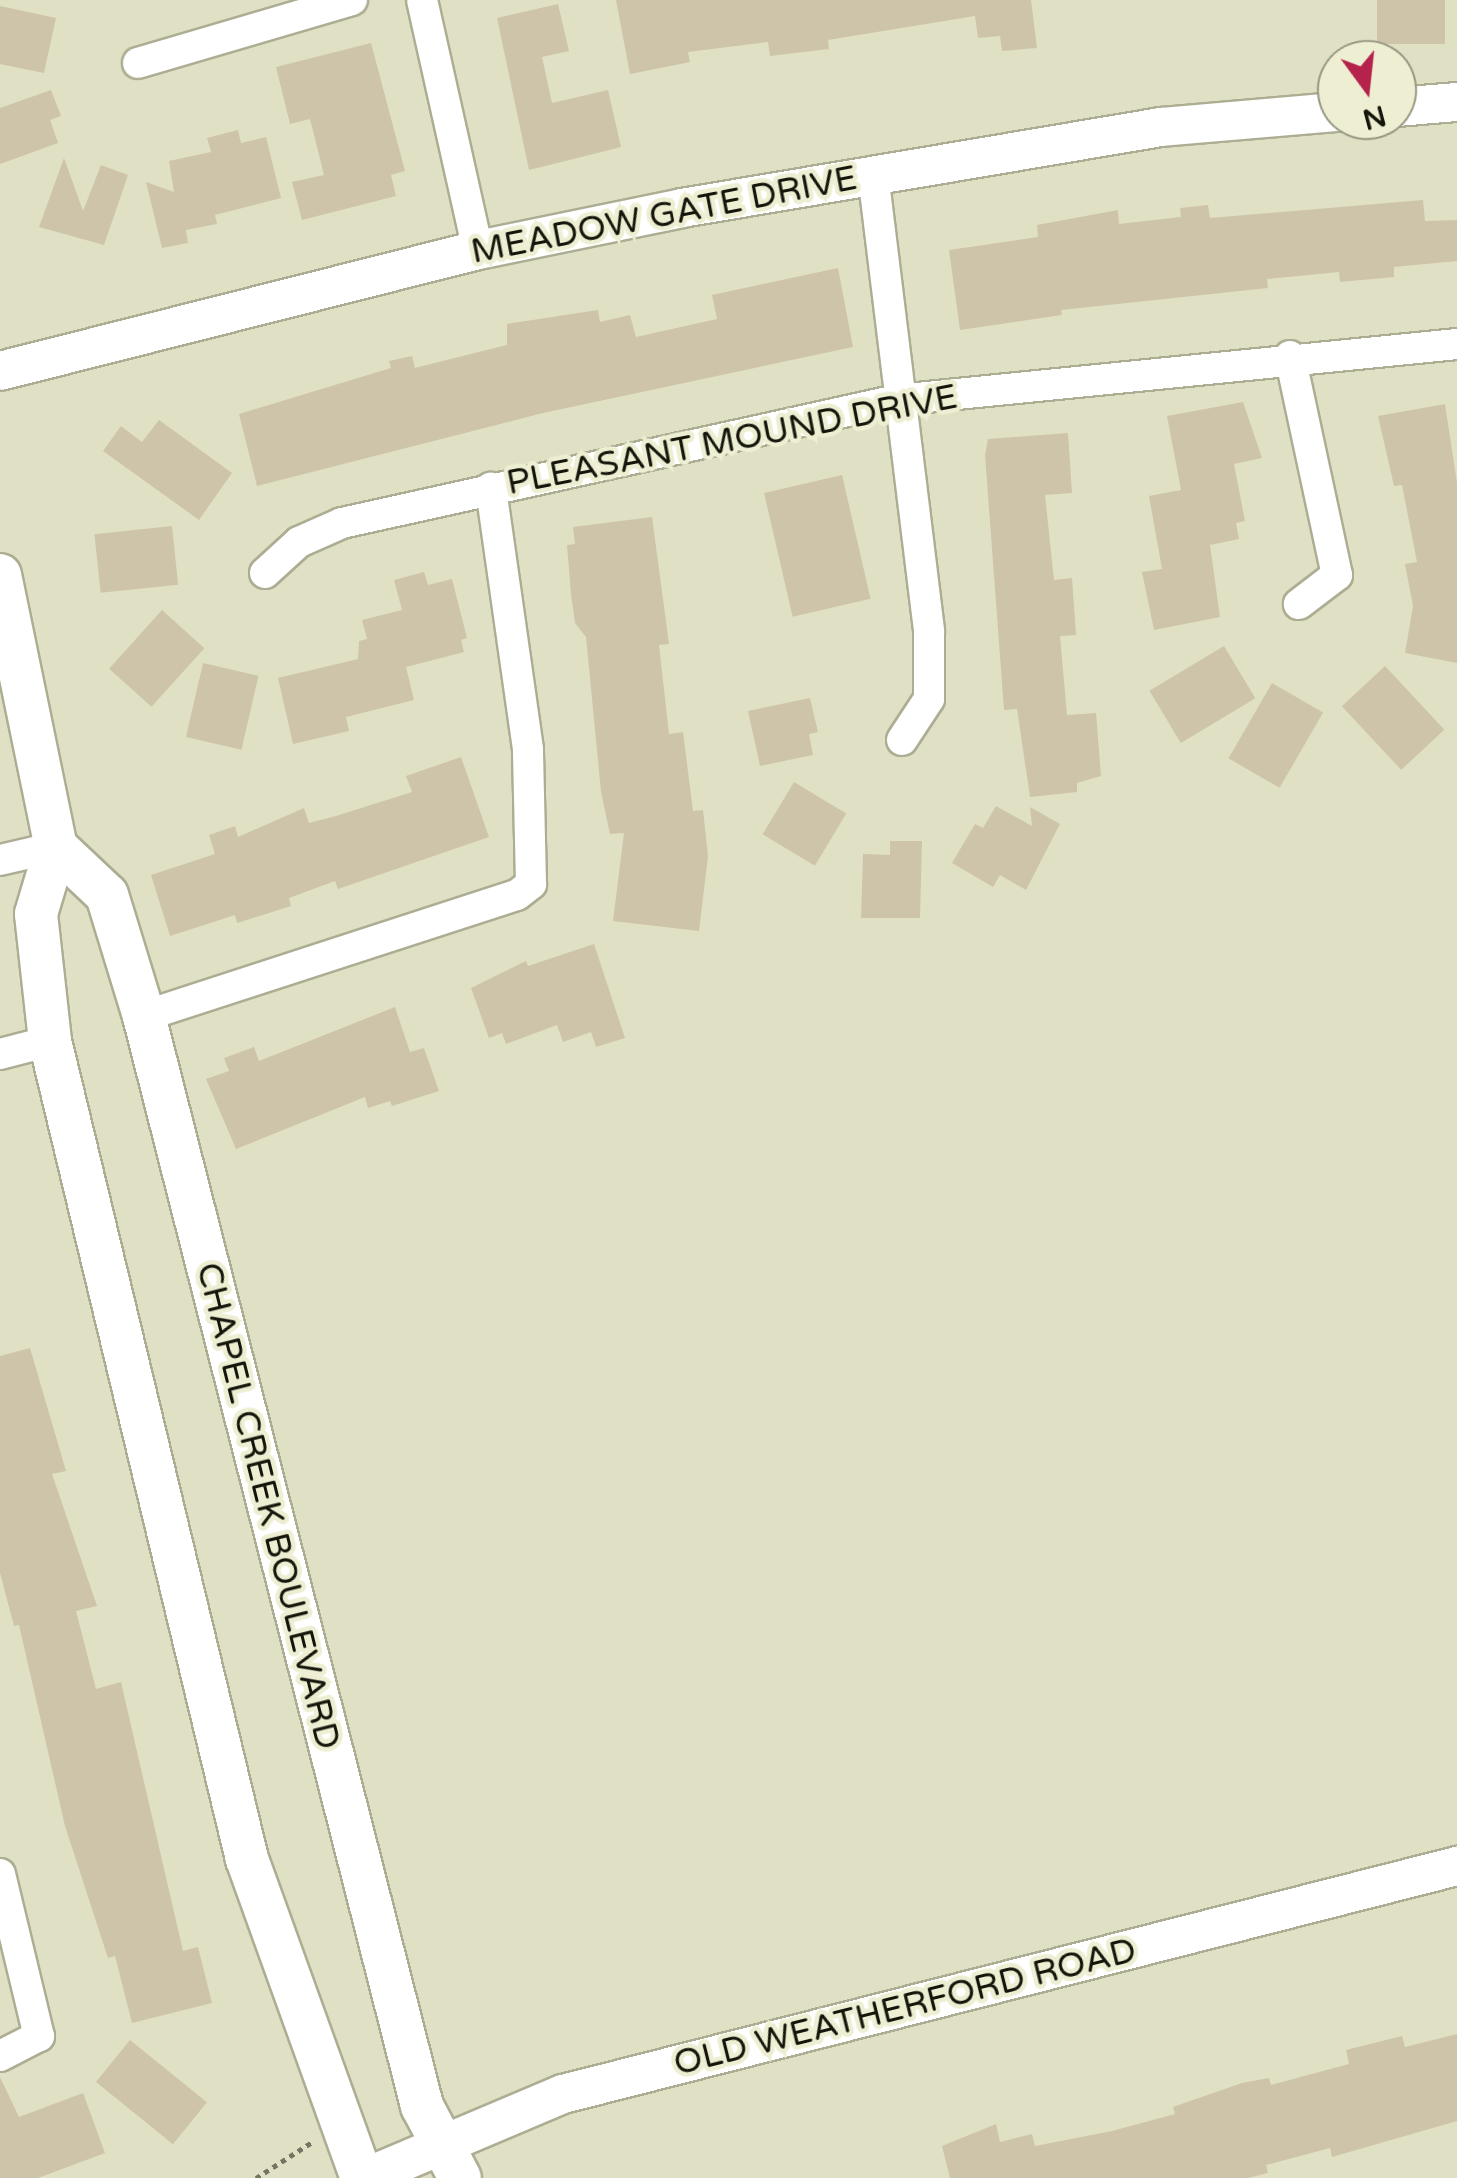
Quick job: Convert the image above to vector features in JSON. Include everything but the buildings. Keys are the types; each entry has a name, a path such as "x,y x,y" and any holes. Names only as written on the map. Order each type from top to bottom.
{"main road":[{"path":"0,575 56,848 36,914 50,1041 247,1859 363,2178"},
{"name":"CHAPEL CREEK BOULEVARD","path":"56,848 106,895 144,1016 388,1982 422,2106 450,2161"}],"street":[{"path":"138,63 352,0"},
{"path":"422,0 478,250"},
{"path":"1417,106 1457,102"},
{"name":"MEADOW GATE DRIVE","path":"0,371 478,250 874,174 1162,127 1317,114"},
{"path":"874,174 897,400 930,632 929,699 902,740"},
{"name":"PLEASANT MOUND DRIVE","path":"265,573 299,542 342,523 897,400 1290,356 1457,344"},
{"path":"1290,356 1337,575 1299,604"},
{"path":"144,1016 517,895 531,884 528,748 491,488"},
{"path":"0,860 56,848"},
{"path":"0,1054 50,1041"},
{"name":"OLD WEATHERFORD ROAD","path":"363,2178 450,2161 562,2094 1457,1866"},
{"path":"0,1874 39,2036 0,2056"}],"path":[{"path":"256,2178 314,2141"}]}
